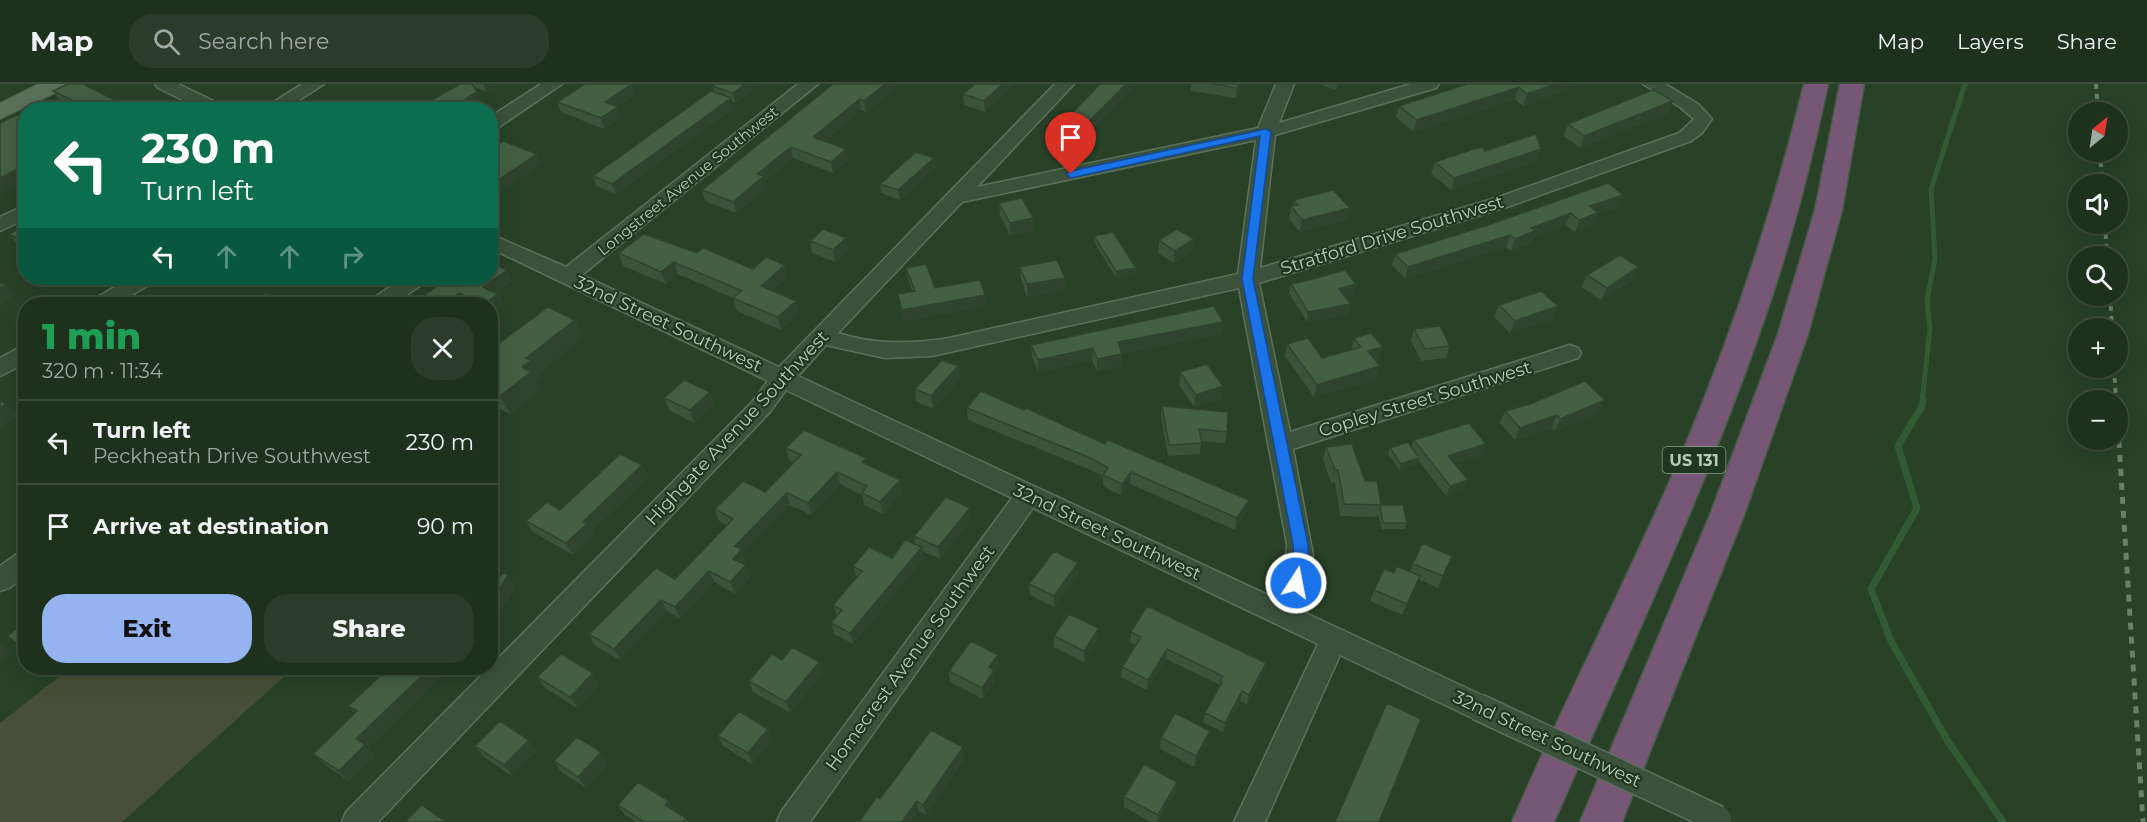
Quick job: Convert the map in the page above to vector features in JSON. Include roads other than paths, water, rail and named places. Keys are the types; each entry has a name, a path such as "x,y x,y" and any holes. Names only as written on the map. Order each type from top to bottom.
{"highway":[{"path":"1799,84 1802,145"},
{"name":"US 131","path":"1533,822 1678,499 1729,375 1778,235 1816,84"},
{"name":"US 131","path":"1601,822 1747,467 1772,395 1803,299 1826,216 1846,134 1853,91"}],"main road":[{"path":"0,95 24,84"},
{"path":"20,102 56,84"},
{"path":"0,112 18,103"}],"street":[{"path":"164,84 200,102"},
{"path":"284,102 315,84"},
{"path":"498,120 553,84"},
{"name":"Longstreet Avenue Southwest","path":"567,277 809,84"},
{"name":"Highgate Avenue Southwest","path":"357,822 761,407 782,378 1065,84"},
{"path":"1278,613 1296,583 1301,563 1300,544 1248,279 1266,132 1285,84"},
{"path":"954,198 1266,132 1430,84"},
{"name":"Stratford Drive Southwest","path":"822,336 852,346 881,351 913,352 949,346 1248,279 1524,194 1685,137 1696,129 1703,120 1690,105 1652,84"},
{"path":"0,225 18,215"},
{"name":"32nd Street Southwest","path":"498,244 1721,820"},
{"path":"114,297 134,285"},
{"path":"390,297 407,285"},
{"name":"Copley Street Southwest","path":"1280,444 1570,354"},
{"path":"0,368 18,357"},
{"name":"Homecrest Avenue Southwest","path":"792,822 1028,495"},
{"path":"0,580 18,567"},
{"path":"1248,822 1334,639"}],"waterway":[{"path":"1922,402 1930,329 1927,300 1935,259 1931,189 1965,84"},
{"path":"1923,401 1898,446 1917,508 1871,589 1891,641 1947,740 2003,822"}],"railway":[{"path":"2096,84 2097,102"},
{"path":"2101,162 2101,174"},
{"path":"2106,234 2106,246"},
{"path":"2111,306 2111,318"},
{"path":"2115,378 2115,390"},
{"path":"2119,450 2143,822"}]}
